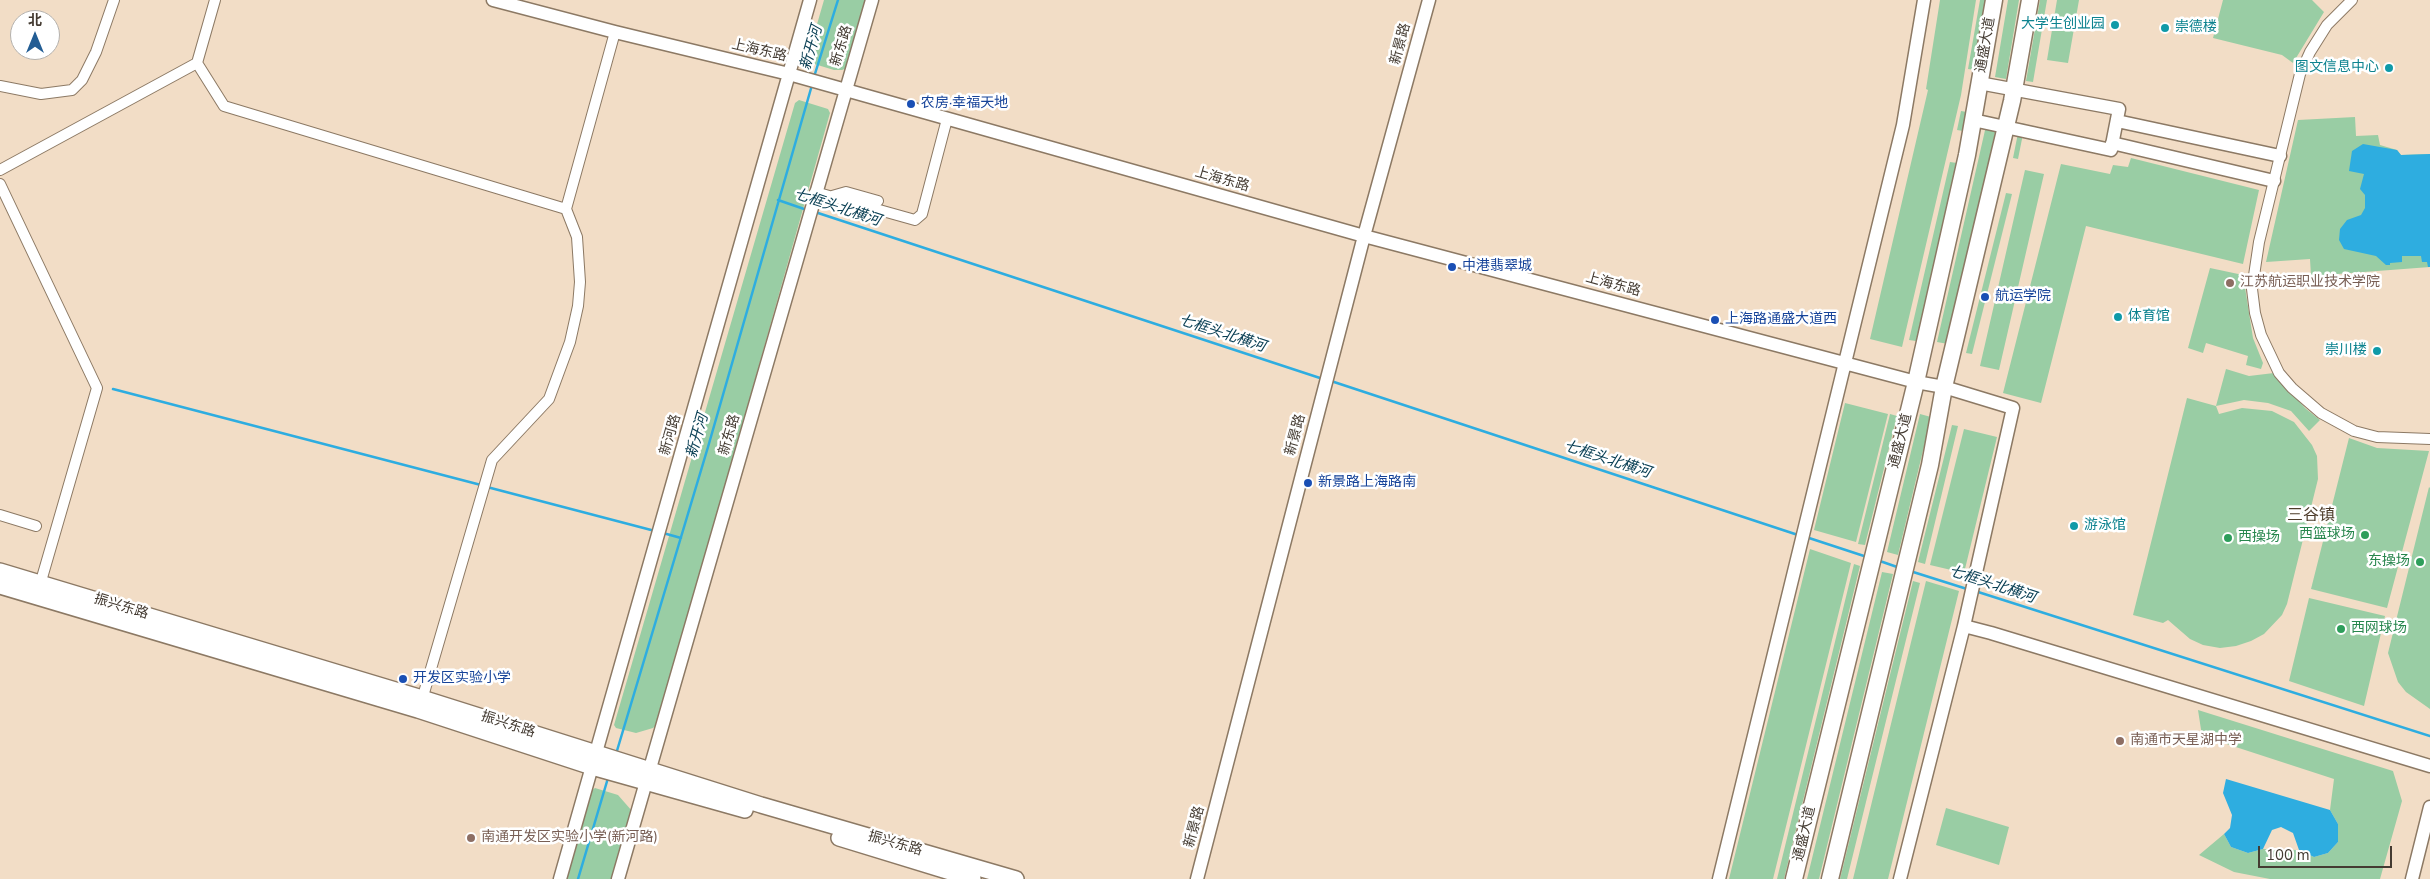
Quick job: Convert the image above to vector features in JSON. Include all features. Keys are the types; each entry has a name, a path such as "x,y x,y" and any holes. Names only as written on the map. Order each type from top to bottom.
{"main road":[{"name":"通盛大道","path":"1794,879 1916,382 1973,120 1994,0"},
{"path":"1830,879 1930,465 1944,387 2006,127 2030,0"},
{"name":"振兴东路","path":"0,572 39,590 420,704 606,763 761,805 1016,879"},
{"name":"振兴东路","path":"0,586 39,590"},
{"name":"振兴东路","path":"648,775 973,879"}],"street":[{"path":"0,86 42,94 72,90 82,80 96,52 114,0"},
{"path":"0,170 197,63 215,0"},
{"name":"上海东路","path":"493,0 789,74 1364,236 1916,382 1944,387 2013,408 1964,625"},
{"name":"新河路","path":"560,879 606,763 657,539 810,0"},
{"name":"新东路","path":"618,879 872,0"},
{"name":"新景路","path":"1197,879 1364,236 1429,0"},
{"path":"1719,879 1903,125 1924,0"},
{"path":"2352,0 2327,25 2310,52 2300,74 2259,242 2252,289 2255,313 2261,334 2279,372 2292,388 2321,413 2354,431 2377,437 2430,439"},
{"path":"420,704 492,460 549,399 570,342 578,306 580,282 578,237 566,209 615,32"},
{"path":"197,63 224,106 566,209"},
{"path":"1973,120 2111,150 2119,109 1979,83"},
{"path":"815,195 831,196 914,220 922,214 947,119"},
{"path":"2117,121 2280,156"},
{"path":"2112,143 2274,181"},
{"path":"0,184 97,388 39,590"},
{"path":"831,196 846,192 878,201"},
{"path":"0,515 36,526"},
{"path":"1900,879 1964,625 2430,766"},
{"path":"2412,879 2430,806"}],"green space":[{"path":"824,0 866,0 847,68 842,70 834,70 811,63 807,59"},
{"path":"1940,0 1976,0 1961,95 1902,347 1870,339 1928,90 1926,89"},
{"path":"1980,0 1987,0 1976,70 1968,69"},
{"path":"2008,0 2019,0 2006,79 1995,77"},
{"path":"2040,0 2047,0 2033,82 2026,81"},
{"path":"2057,0 2079,0 2068,63 2047,60"},
{"path":"2223,0 2312,0 2324,12 2293,63 2282,55 2213,38"},
{"path":"799,100 828,109 830,113 658,724 653,728 636,733 616,728 614,725 795,103"},
{"path":"1961,111 1967,112 1963,131 1957,130"},
{"path":"1988,117 1998,119 1948,344 1937,342"},
{"path":"2355,117 2356,136 2378,135 2380,145 2397,150 2401,155 2430,154 2430,267 2311,276 2310,259 2266,262 2298,120"},
{"path":"2020,123 2025,124 2018,159 2013,158"},
{"path":"2131,158 2259,190 2243,264 2086,226 2041,403 2003,393 2061,164 2110,174 2113,165 2128,167"},
{"path":"1950,162 1957,163 1916,341 1909,340"},
{"path":"2025,170 2044,174 1999,370 1980,366"},
{"path":"2006,193 2012,194 1972,354 1966,353"},
{"path":"2210,268 2243,275 2253,338 2263,363 2261,369 2246,365 2248,356 2206,343 2203,353 2188,348"},
{"path":"2226,369 2249,376 2274,373 2305,408 2320,420 2309,431 2291,411 2268,403 2244,400 2216,406"},
{"name":"西操场","path":"2187,398 2216,406 2219,414 2242,408 2272,411 2294,422 2312,445 2317,456 2318,479 2287,604 2282,615 2264,634 2251,641 2236,646 2220,648 2203,645 2190,639 2168,620 2163,623 2133,615"},
{"path":"1845,403 1888,414 1856,542 1814,530"},
{"path":"1890,414 1897,416 1865,545 1858,544"},
{"path":"1920,414 1931,417 1898,555 1887,552"},
{"path":"1952,425 1958,426 1925,564 1918,562"},
{"path":"1964,429 1997,437 1964,573 1930,565"},
{"name":"西篮球场","path":"2349,438 2377,448 2429,451 2387,608 2311,589"},
{"name":"东操场","path":"2429,487 2430,709 2406,692 2398,682 2388,653"},
{"path":"1810,549 1851,563 1773,879 1729,879"},
{"path":"1854,564 1860,566 1784,879 1777,879"},
{"path":"1882,572 1893,574 1819,879 1807,879"},
{"path":"1913,581 1920,583 1847,879 1840,879"},
{"path":"1926,581 1959,591 1888,879 1853,879"},
{"name":"西网球场","path":"2309,598 2385,616 2364,706 2289,681"},
{"path":"2198,710 2393,771 2402,801 2380,879 2270,879 2234,872 2199,855 2224,834 2231,847 2248,853 2263,849 2299,850 2314,857 2328,853 2338,842 2338,824 2330,810 2334,779 2202,736"},
{"path":"595,788 618,795 632,811 612,879 564,879 591,791"},
{"path":"1946,808 2009,827 1999,865 1936,845"}],"water":[{"path":"2363,144 2397,150 2401,155 2430,154 2430,267 2428,267 2427,262 2422,262 2421,256 2402,256 2402,262 2386,265 2376,256 2344,249 2339,240 2340,229 2347,220 2361,215 2365,208 2365,195 2360,189 2364,174 2349,171 2352,151"},
{"path":"2226,779 2330,810 2338,824 2338,842 2328,853 2314,857 2299,850 2293,833 2281,827 2272,830 2263,849 2248,853 2231,847 2224,834 2230,828 2232,815 2223,793"}],"waterway":[{"name":"新开河","path":"814,77 838,0"},
{"name":"新开河","path":"616,754 708,447 812,85"},
{"name":"七框头北横河","path":"778,200 807,210"},
{"name":"七框头北横河","path":"815,212 1323,379"},
{"name":"七框头北横河","path":"1331,381 1798,535"},
{"path":"113,389 481,485"},
{"path":"487,487 655,531"},
{"path":"663,533 681,538"},
{"name":"七框头北横河","path":"1806,537 1867,557"},
{"name":"七框头北横河","path":"1877,560 1900,568"},
{"name":"七框头北横河","path":"1910,571 1967,589"},
{"name":"七框头北横河","path":"1975,591 2430,736"},
{"name":"新开河","path":"578,879 608,778"}],"place":[{"name":"大学生创业园","path":"2115,25"},
{"name":"崇德楼","path":"2165,28"},
{"name":"图文信息中心","path":"2389,68"},
{"name":"农房·幸福天地","path":"911,104"},
{"name":"中港翡翠城","path":"1452,267"},
{"name":"江苏航运职业技术学院","path":"2230,283"},
{"name":"航运学院","path":"1985,297"},
{"name":"体育馆","path":"2118,317"},
{"name":"上海路通盛大道西","path":"1715,320"},
{"name":"崇川楼","path":"2377,351"},
{"name":"新景路上海路南","path":"1308,483"},
{"name":"游泳馆","path":"2074,526"},
{"name":"西篮球场","path":"2365,535"},
{"name":"西操场","path":"2228,538"},
{"name":"东操场","path":"2420,562"},
{"name":"西网球场","path":"2341,629"},
{"name":"开发区实验小学","path":"403,679"},
{"name":"南通市天星湖中学","path":"2120,741"},
{"name":"南通开发区实验小学(新河路)","path":"471,838"}],"district":[{"name":"三谷镇","path":"2311,516"}]}
